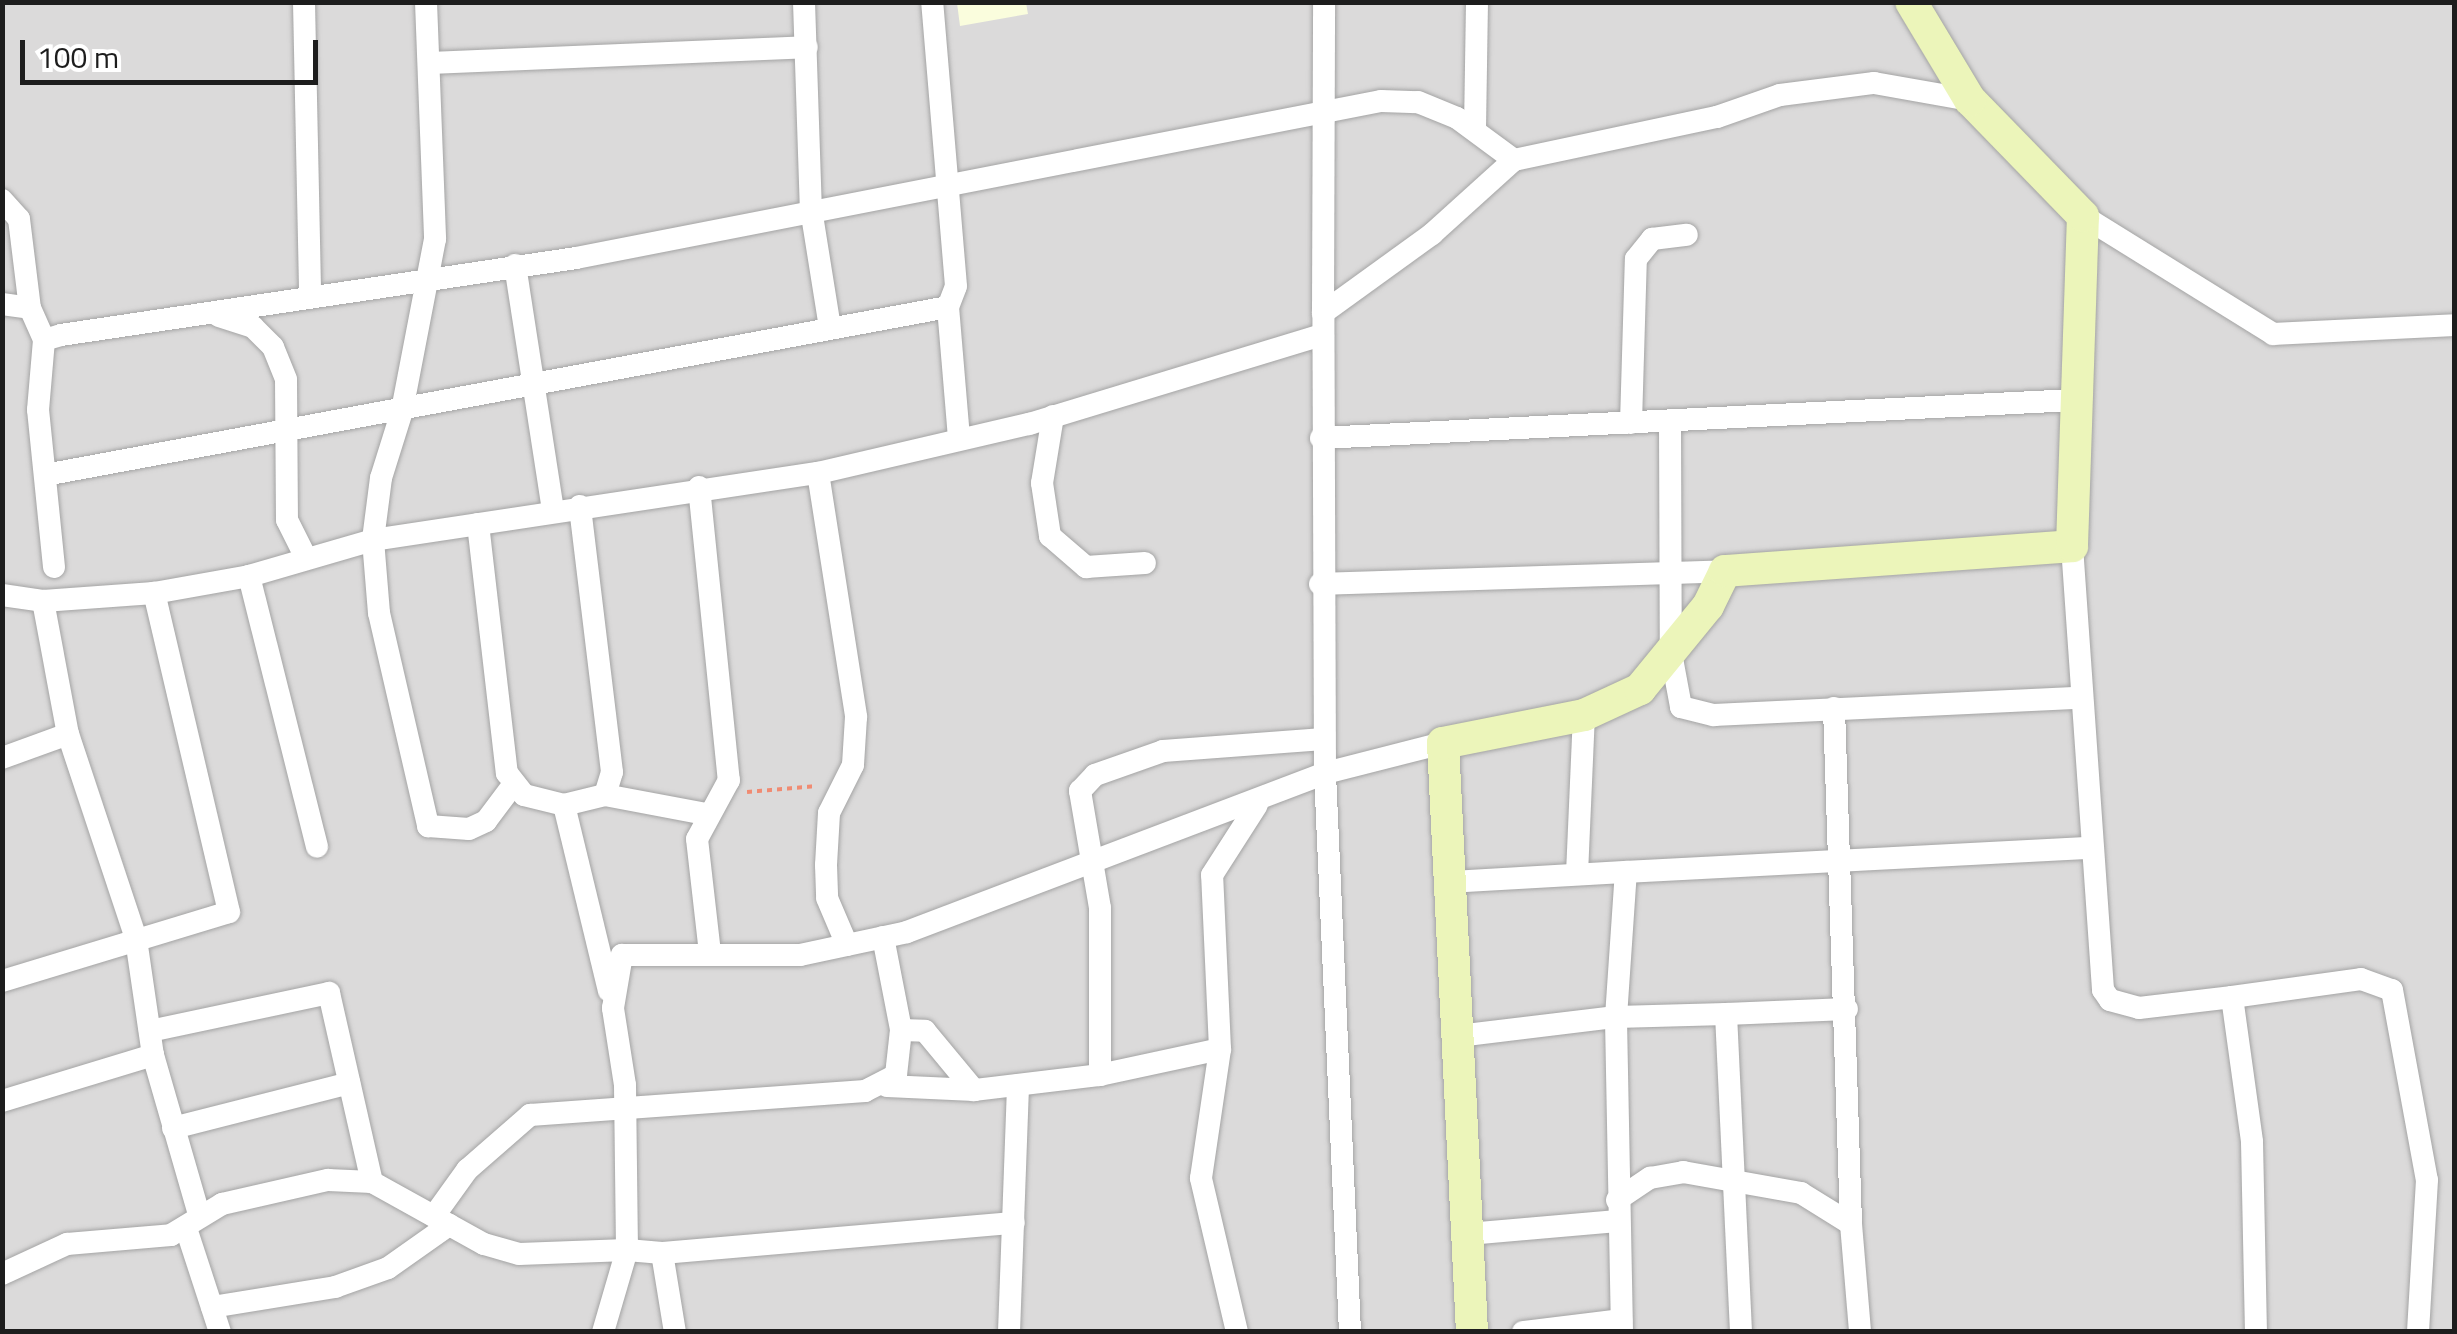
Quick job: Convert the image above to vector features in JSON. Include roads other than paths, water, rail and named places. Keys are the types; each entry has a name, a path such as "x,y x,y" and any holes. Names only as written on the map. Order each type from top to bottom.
{"street":[{"path":"304,2 310,296"},
{"path":"426,2 430,274 402,411 380,478 373,540 392,686 428,826 469,829 486,821 513,784 478,524"},
{"path":"804,2 811,209 830,327"},
{"path":"932,2 956,286 948,307 959,437"},
{"path":"1324,2 1320,584 1324,773 1350,1332"},
{"path":"1475,129 1477,2"},
{"path":"1911,2 1970,100 2083,216 2273,334 2452,321"},
{"path":"429,63 807,48"},
{"path":"2,595 43,601 154,593 249,576 305,556 373,540 699,487 818,473 1053,416 1323,324 1514,160 1799,92 1874,83 1970,100"},
{"path":"44,340 215,315 430,274 515,265 1321,117 1380,101 1418,102 1475,129 1514,160"},
{"path":"2,200 19,220 30,308 44,340 38,410 54,567"},
{"path":"2083,216 2072,546 2089,848 2101,980 2110,1000 2139,1008 2360,980 2392,990 2427,1180 2418,1332"},
{"path":"1631,424 1636,259 1652,239 1687,235"},
{"path":"515,265 553,511"},
{"path":"2,304 30,308"},
{"path":"45,475 283,434 948,307"},
{"path":"215,315 253,327 273,347 286,380 283,434 287,520 305,556"},
{"path":"1322,438 2075,400"},
{"path":"1053,416 1042,482 1050,536 1086,567 1145,564"},
{"path":"1670,423 1672,653 1681,707 1689,711 1834,708 2079,698"},
{"path":"818,473 856,717 853,765 828,813 827,898 847,945"},
{"path":"699,487 727,794 706,814 696,838 710,953"},
{"path":"580,506 609,713 606,795"},
{"path":"1320,584 1725,571 2072,546"},
{"path":"613,1008 622,956 800,955 883,937 1093,864 1259,802 1324,773 1443,743 1584,715 1640,690 1672,653 1725,571"},
{"path":"249,576 317,847"},
{"path":"2,981 136,939 220,919 230,903 154,593"},
{"path":"43,601 68,734 136,939 153,1055 220,1332"},
{"path":"1834,708 1847,1008 1850,1224 1860,1332"},
{"path":"1577,874 1584,715"},
{"path":"2,758 68,734"},
{"path":"1100,1075 1093,864 1080,790 1095,774 1196,744 1324,739"},
{"path":"1443,743 1472,1332"},
{"path":"513,784 564,806 606,795 706,814"},
{"path":"1237,1332 1201,1178 1220,1049 1212,874 1259,802"},
{"path":"564,806 613,1008 626,1108 627,1250 603,1332"},
{"path":"1450,882 2089,848"},
{"path":"1523,1332 1622,1326 1616,1017 1626,872"},
{"path":"883,937 901,1030 887,1086"},
{"path":"150,1031 330,993 372,1182"},
{"path":"2232,997 2252,1142 2256,1332"},
{"path":"1458,1036 1616,1017 1847,1008"},
{"path":"1726,1014 1740,1332"},
{"path":"901,1030 925,1031 974,1090"},
{"path":"212,1306 334,1287 388,1268 442,1221 467,1170 530,1115 887,1086 974,1090 1100,1075 1220,1049"},
{"path":"2,1101 153,1055"},
{"path":"173,1128 349,1083"},
{"path":"1009,1332 1018,1085"},
{"path":"1468,1234 1617,1211 1668,1173 1773,1182 1850,1224"},
{"path":"2,1274 67,1244 193,1221 272,1190 372,1182 442,1221 518,1254 627,1250 662,1253 1014,1223"},
{"path":"662,1253 674,1332"}]}
